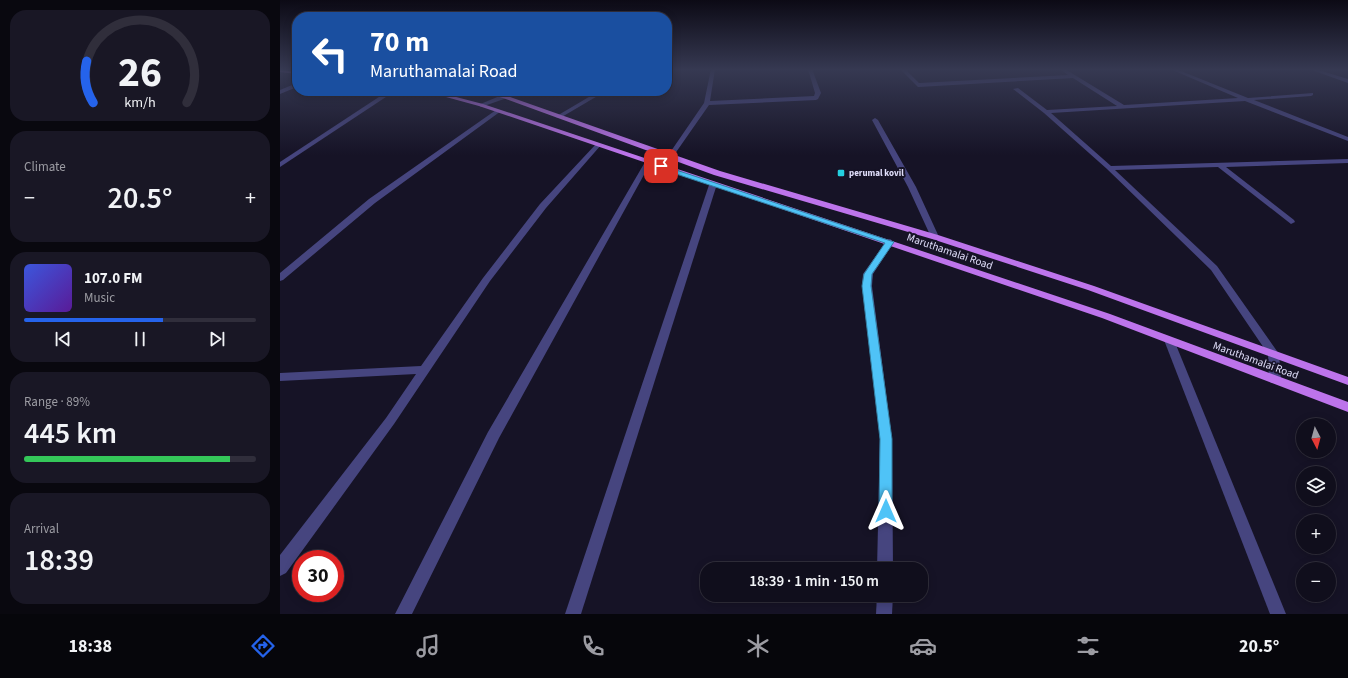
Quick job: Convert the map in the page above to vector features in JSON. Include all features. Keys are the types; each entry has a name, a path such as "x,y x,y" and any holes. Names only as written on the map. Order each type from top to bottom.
{"main road":[{"name":"Maruthamalai Road","path":"453,98 481,105 1106,316 1348,407"},
{"name":"Maruthamalai Road","path":"507,98 717,173 935,237 1091,288 1348,381"}],"street":[{"path":"280,165 382,98"},
{"path":"481,105 503,98"},
{"path":"558,117 591,98"},
{"path":"670,157 707,104 708,98"},
{"path":"707,104 816,98"},
{"path":"1027,98 1046,112 1109,168 1214,268 1274,354 1275,380"},
{"path":"1109,98 1122,106"},
{"path":"1243,98 1348,139"},
{"path":"1046,112 1264,98"},
{"path":"280,278 372,200 498,111"},
{"path":"875,120 912,187 935,237"},
{"path":"280,568 390,422 486,280 543,206 598,145"},
{"path":"1109,168 1348,161"},
{"path":"403,614 493,436 648,162"},
{"path":"1220,165 1291,222"},
{"path":"573,614 713,184"},
{"path":"885,562 886,439 867,286 868,274 890,242"},
{"path":"1169,340 1278,614"},
{"path":"280,377 425,370"},
{"path":"884,614 885,602"}],"place":[{"name":"perumal kovil","path":"841,173"}],"route":[{"path":"661,166 890,242 868,274 867,286 886,439 886,511"}]}
